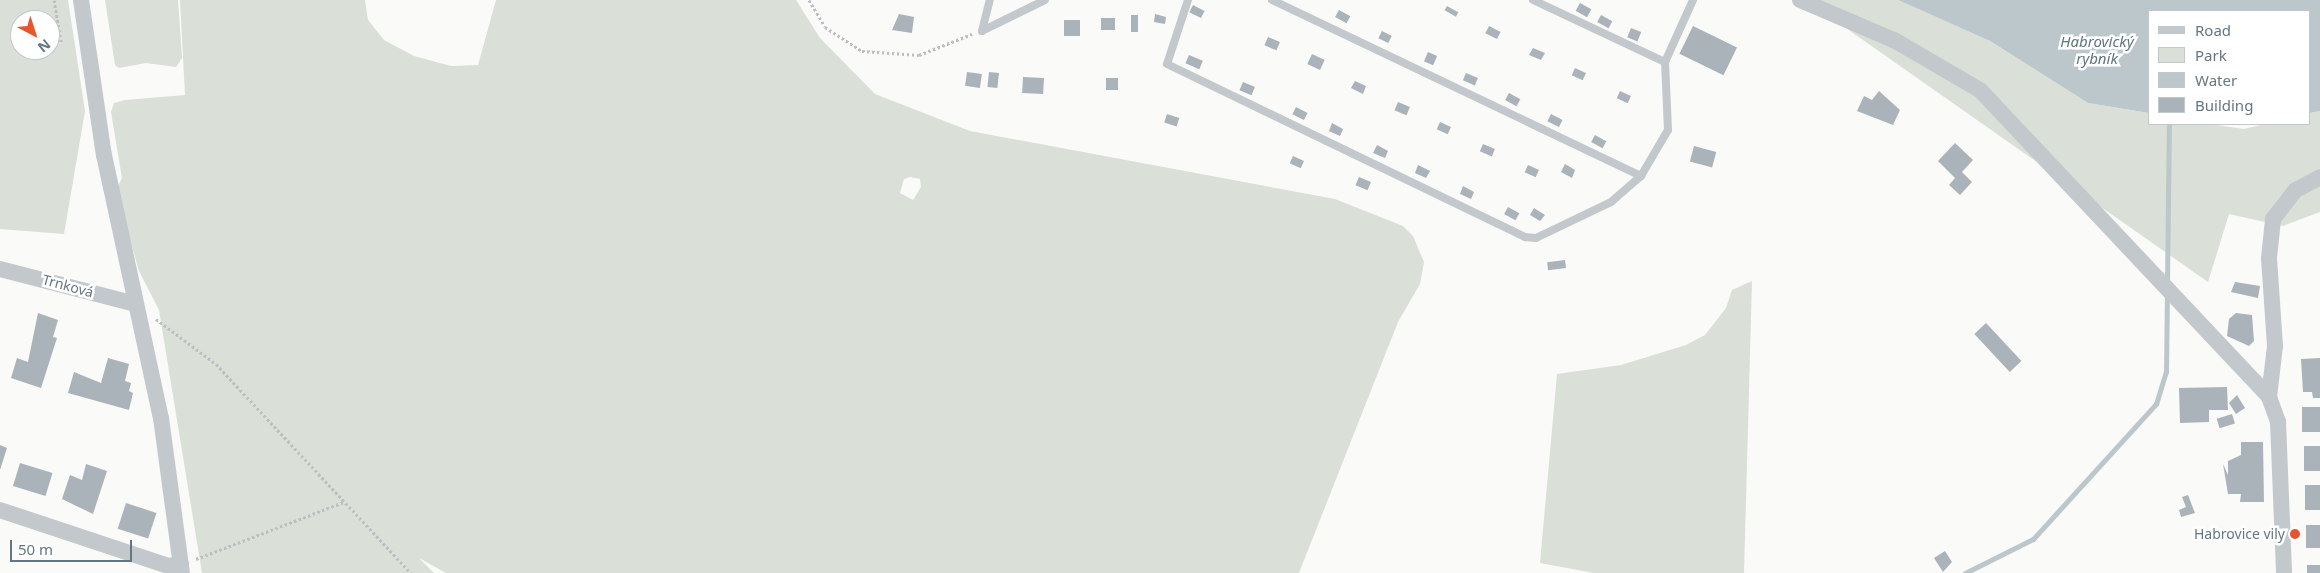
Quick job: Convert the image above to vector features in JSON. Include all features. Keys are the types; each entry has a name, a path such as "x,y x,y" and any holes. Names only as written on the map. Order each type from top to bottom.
{"street":[{"path":"0,510 182,569 161,418 104,155 81,0"},
{"path":"1800,0 1894,40 1980,90 2269,397 2278,422 2284,573"},
{"path":"2269,397 2275,346 2269,258 2273,219 2296,190 2320,177"},
{"name":"Trnková","path":"0,269 135,304"}],"lane":[{"path":"982,31 990,0"},
{"path":"982,31 1045,0"},
{"path":"1188,0 1167,64 1524,237 1536,238 1611,202 1641,176 1668,130 1665,62 1693,0"},
{"path":"1272,0 1641,176"},
{"path":"1532,0 1665,62"}],"path":[{"path":"809,0 825,27 862,51 919,55 982,31"},
{"path":"135,304 216,364 411,573"},
{"path":"182,569 344,502"}],"green space":[{"path":"0,0 68,0 85,111 64,234 0,229"},
{"path":"105,0 178,0 182,58 176,67 146,63 119,68 115,65"},
{"path":"180,0 365,0 368,20 384,40 414,56 451,66 478,65 496,0 796,0 820,38 875,94 970,131 1335,199 1403,226 1413,236 1424,262 1420,284 1398,322 1299,573 446,573 419,558 434,573 202,573 159,310 139,271 121,208 118,186 122,178 111,112 114,103 125,100 185,95","holes":["910,177 920,179 921,187 913,200 900,193 904,179"]},
{"path":"1806,0 1898,0 1990,41 2088,103 2148,113 2148,125 2217,125 2244,129 2261,125 2310,125 2310,113 2320,111 2320,212 2283,226 2229,214 2208,282"},
{"path":"1752,281 1744,573 1594,573 1540,563 1557,374 1621,365 1686,345 1705,335 1726,308 1732,290"}],"water":[{"name":"Habrovický rybník","path":"1898,0 2320,0 2320,111 2310,113 2310,10 2148,10 2148,113 2088,103 1990,41"}],"building":[{"path":"1580,3 1591,9 1587,17 1576,11"},
{"path":"1193,5 1205,11 1201,18 1189,12"},
{"path":"1447,6 1458,12 1456,17 1445,10"},
{"path":"1339,10 1350,16 1346,23 1335,17"},
{"path":"899,14 914,17 912,33 892,30"},
{"path":"1155,14 1166,17 1165,24 1154,22"},
{"path":"1131,15 1138,15 1138,32 1131,32"},
{"path":"1601,15 1612,21 1608,28 1597,22"},
{"path":"1101,18 1115,18 1115,30 1101,30"},
{"path":"1064,20 1080,20 1080,36 1064,36"},
{"path":"1489,26 1501,32 1497,39 1485,33"},
{"path":"1693,26 1737,47 1723,75 1679,54"},
{"path":"1631,28 1641,32 1637,41 1627,37"},
{"path":"1382,31 1392,36 1388,43 1378,38"},
{"path":"1268,37 1280,42 1276,50 1264,45"},
{"path":"1533,48 1545,53 1541,60 1529,55"},
{"path":"1428,52 1437,56 1433,65 1424,61"},
{"path":"1312,54 1325,60 1320,70 1307,64"},
{"path":"1189,55 1203,61 1199,69 1185,63"},
{"path":"1575,68 1586,73 1583,80 1572,75"},
{"path":"967,72 982,74 980,88 965,86"},
{"path":"989,72 999,73 997,88 987,87"},
{"path":"1466,73 1478,78 1475,85 1463,80"},
{"path":"1023,77 1044,78 1043,94 1022,93"},
{"path":"1106,78 1118,78 1118,90 1106,90"},
{"path":"1355,81 1366,86 1363,94 1351,88"},
{"path":"1243,82 1255,87 1251,95 1239,90"},
{"path":"1620,91 1631,96 1628,103 1617,98"},
{"path":"1879,91 1900,110 1893,125 1857,111 1864,96 1872,100"},
{"path":"1509,93 1520,99 1516,106 1505,100"},
{"path":"1398,102 1410,107 1406,115 1394,110"},
{"path":"1296,107 1308,113 1304,120 1292,114"},
{"path":"1167,114 1179,118 1177,127 1164,123"},
{"path":"1551,114 1563,120 1559,127 1547,121"},
{"path":"1440,122 1451,127 1448,134 1437,129"},
{"path":"1332,123 1343,129 1340,136 1329,131"},
{"path":"1595,135 1606,141 1602,148 1591,142"},
{"path":"1955,143 1973,160 1962,172 1972,182 1960,195 1949,185 1955,178 1938,161"},
{"path":"1483,144 1495,149 1492,156 1480,151"},
{"path":"1377,145 1388,151 1385,158 1373,153"},
{"path":"1694,146 1716,152 1712,167 1690,161"},
{"path":"1293,156 1304,161 1301,168 1290,163"},
{"path":"1565,164 1575,170 1572,178 1561,172"},
{"path":"1418,165 1430,171 1426,178 1415,173"},
{"path":"1528,165 1539,170 1536,177 1525,172"},
{"path":"1359,177 1371,182 1367,190 1355,185"},
{"path":"1463,186 1474,192 1471,199 1460,194"},
{"path":"1508,207 1519,213 1515,220 1504,214"},
{"path":"1534,208 1545,215 1540,221 1530,215"},
{"path":"1565,260 1566,268 1548,270 1547,262"},
{"path":"2235,282 2260,286 2258,298 2231,292"},
{"path":"38,313 58,320 53,337 57,338 41,388 11,378 17,358 28,362"},
{"path":"2236,313 2252,315 2254,341 2249,346 2227,336 2229,319"},
{"path":"1986,323 2021,361 2010,372 1974,334"},
{"path":"108,358 129,364 125,381 131,383 129,391 133,393 129,410 68,393 74,372 101,383"},
{"path":"2320,358 2320,398 2313,398 2312,392 2303,392 2301,359"},
{"path":"2227,387 2228,410 2209,410 2209,422 2180,423 2179,388"},
{"path":"2237,395 2245,408 2236,414 2229,403"},
{"path":"2302,407 2320,407 2320,432 2302,432"},
{"path":"2232,414 2235,424 2220,428 2217,419"},
{"path":"2241,442 2263,442 2264,502 2240,502 2241,494 2228,494 2223,464 2228,475 2228,461 2241,455"},
{"path":"0,445 7,448 0,470"},
{"path":"2304,446 2320,446 2320,471 2304,471"},
{"path":"20,463 53,473 45,496 13,486"},
{"path":"86,464 107,471 93,514 62,499 70,475 82,480"},
{"path":"2305,485 2320,485 2320,510 2305,510"},
{"path":"2188,495 2195,513 2181,517 2179,510 2186,507 2182,497"},
{"path":"126,503 156,513 148,539 118,529"},
{"path":"2306,525 2320,525 2320,548 2306,548"},
{"path":"1945,551 1952,562 1943,572 1934,558"},
{"path":"2307,565 2320,565 2320,573 2307,573"}],"waterway":[{"path":"2167,283 2169,125"},
{"path":"1965,573 2033,539 2156,404 2166,372 2167,294"}],"place":[{"name":"Habrovice vily","path":"2295,534"}]}
